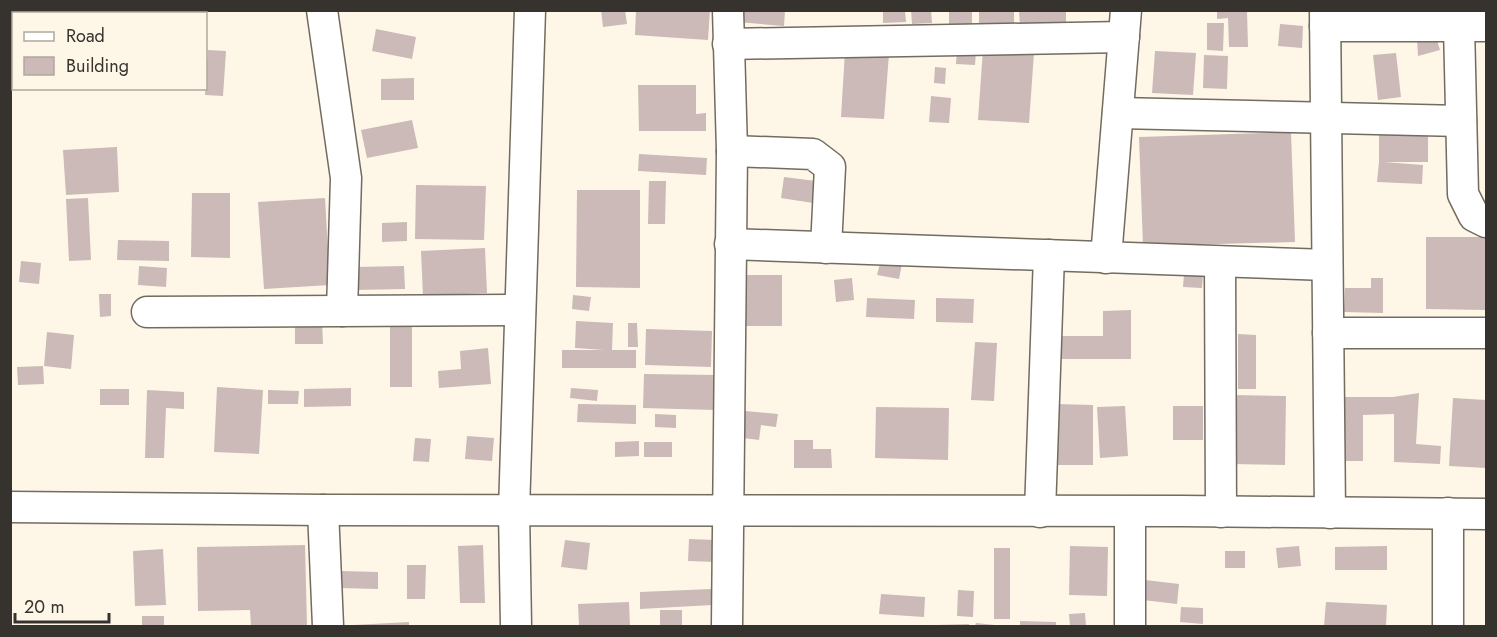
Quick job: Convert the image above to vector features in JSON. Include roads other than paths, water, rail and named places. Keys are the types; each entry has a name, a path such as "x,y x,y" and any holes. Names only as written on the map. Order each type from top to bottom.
{"street":[{"path":"322,10 346,178 342,311"},
{"path":"516,627 514,511 530,10"},
{"path":"727,627 732,151 728,10"},
{"path":"1330,513 1325,18 1473,26 1461,121 1463,194 1474,216 1486,222"},
{"path":"728,44 1125,24 1106,258"},
{"path":"1118,113 1461,121"},
{"path":"732,151 813,154 830,167 826,248"},
{"path":"730,244 1327,265"},
{"path":"1040,512 1049,255"},
{"path":"1220,262 1221,512"},
{"path":"147,312 520,310"},
{"path":"1328,333 1486,333"},
{"path":"10,507 1486,514"},
{"path":"323,510 328,627"},
{"path":"1130,512 1130,627"},
{"path":"1448,513 1448,627"}]}
